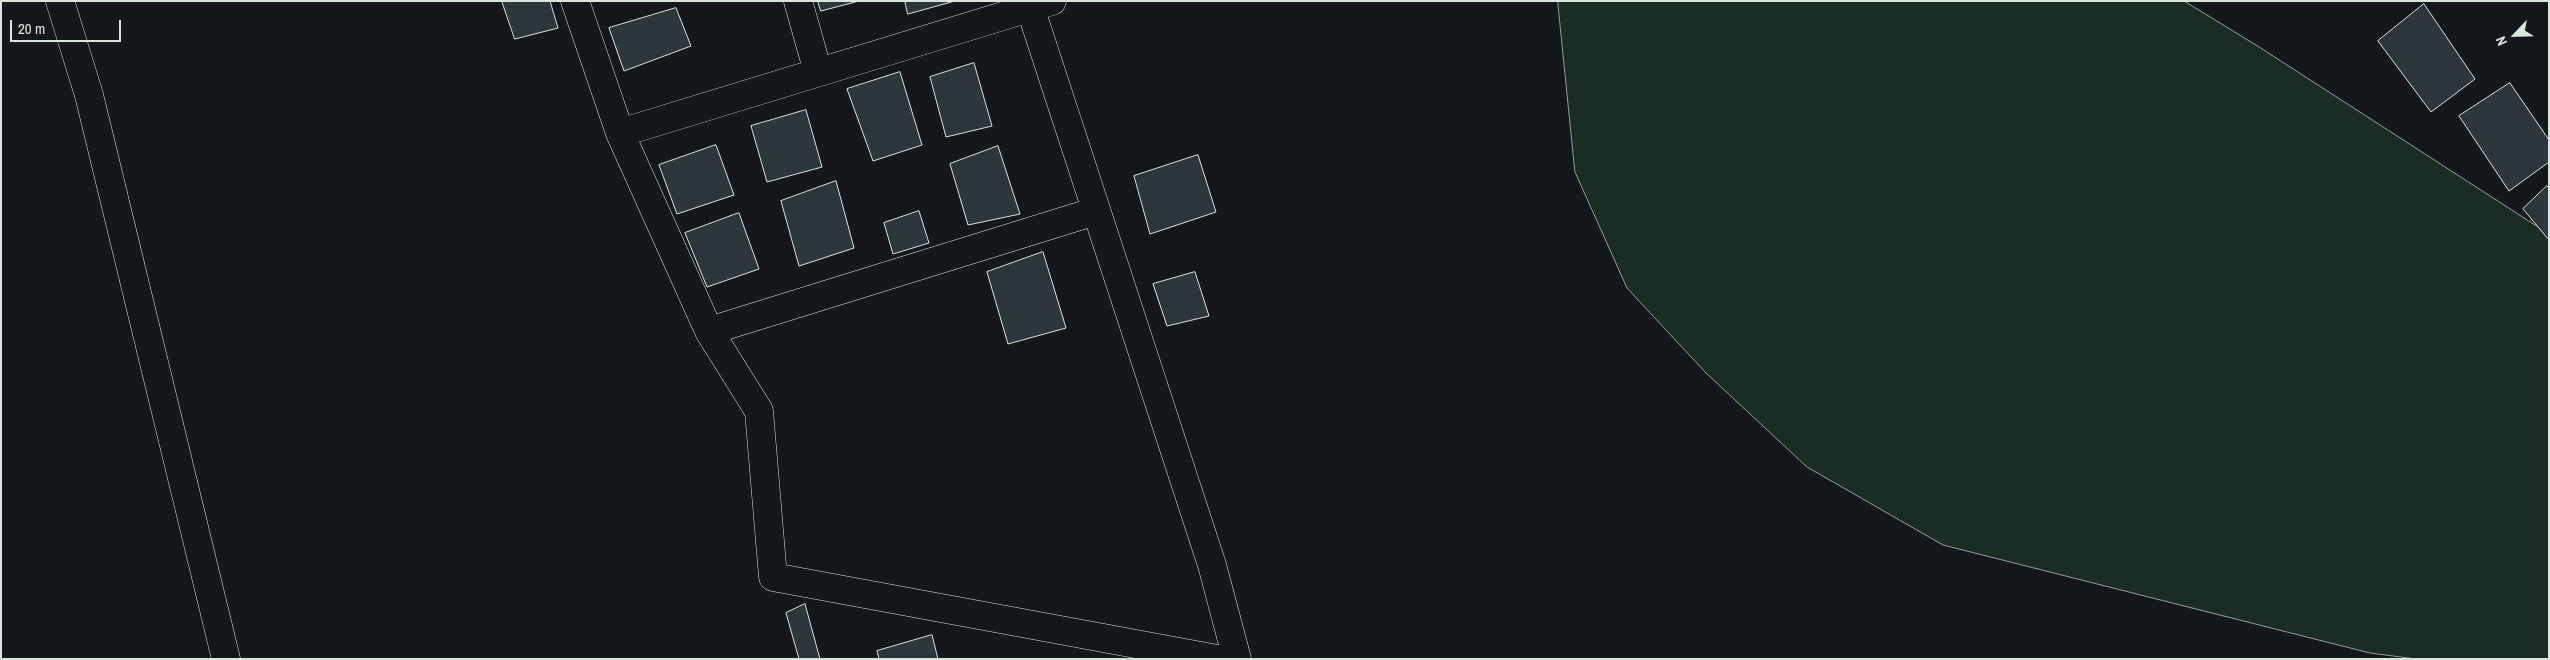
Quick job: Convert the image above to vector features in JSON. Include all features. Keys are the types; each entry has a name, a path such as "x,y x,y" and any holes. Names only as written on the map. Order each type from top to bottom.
{"street":[{"path":"60,1 89,95 226,659"},
{"path":"575,1 620,133 709,331 759,411 773,577 1217,659"},
{"path":"798,1 818,72"},
{"path":"620,133 1036,3 1096,211 1212,565 1237,659"},
{"path":"709,331 1096,211"}],"green space":[{"path":"1558,1 2184,1 2256,45 2549,234 2549,659 2416,659 2370,653 1943,545 1807,467 1706,373 1627,288 1575,172"}],"building":[{"path":"502,1 550,1 558,28 515,39"},
{"path":"818,1 859,1 821,11"},
{"path":"905,1 955,1 908,14"},
{"path":"2424,4 2475,79 2431,112 2378,41"},
{"path":"676,8 691,46 624,71 609,28"},
{"path":"974,63 992,126 946,137 930,77"},
{"path":"900,72 922,145 873,161 847,89"},
{"path":"2510,83 2549,140 2549,162 2509,191 2459,116"},
{"path":"806,110 822,167 767,182 751,126"},
{"path":"716,145 734,195 677,214 659,165"},
{"path":"998,146 1020,214 968,225 950,164"},
{"path":"1198,155 1216,212 1150,234 1134,176"},
{"path":"836,181 854,248 799,266 781,201"},
{"path":"2547,186 2549,188 2549,240 2523,209"},
{"path":"919,211 929,243 893,254 884,223"},
{"path":"739,213 759,269 707,287 685,233"},
{"path":"1043,252 1066,328 1008,344 987,272"},
{"path":"1195,272 1209,316 1167,326 1153,284"},
{"path":"805,604 820,659 799,659 786,613"},
{"path":"932,635 938,659 879,659 877,651"}]}
